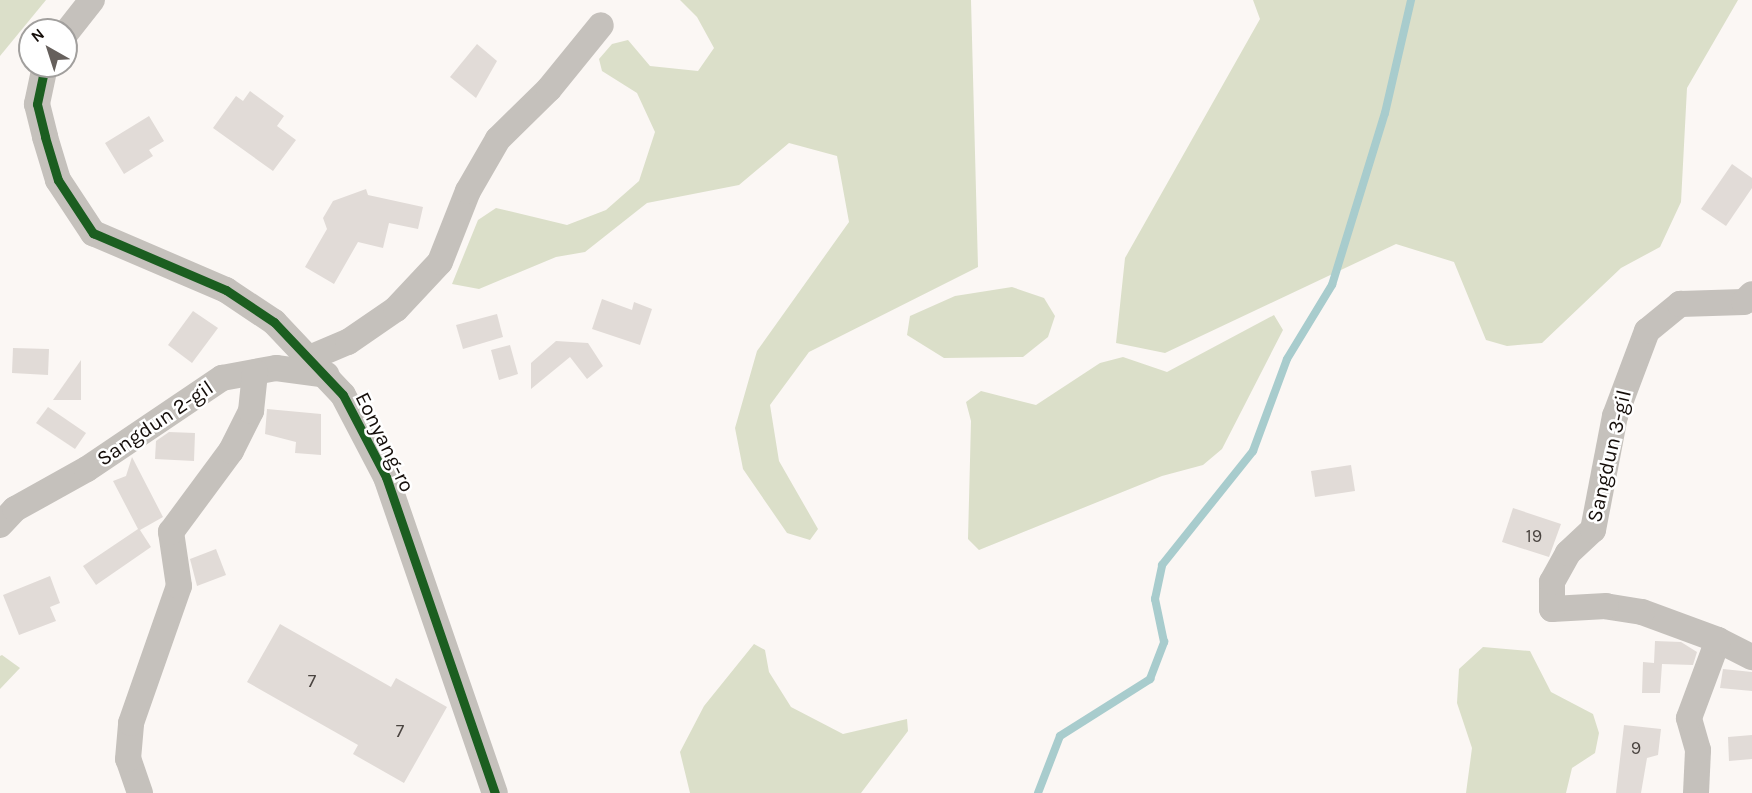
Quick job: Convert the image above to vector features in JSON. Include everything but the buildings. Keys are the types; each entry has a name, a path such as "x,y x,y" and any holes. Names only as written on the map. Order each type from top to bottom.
{"street":[{"path":"78,18 92,0"},
{"path":"319,366 348,342 396,309 440,262 468,191 498,139 549,89 601,25"},
{"name":"Eonyang-ro","path":"42,78 37,104 58,180 93,233 226,290 319,366 386,477 495,793"},
{"name":"Sangdun 3-gil","path":"1718,640 1642,612 1606,606 1552,609 1552,582 1568,553 1593,530 1615,416 1647,331 1680,304 1744,302 1752,294"},
{"name":"Sangdun 2-gil","path":"0,525 15,509 87,469 222,378 276,369 319,366"},
{"path":"140,793 128,759 131,723 179,586 171,532 231,452 250,411 255,372"},
{"path":"1696,793 1698,750 1689,718 1718,640 1752,657"}],"green space":[{"path":"0,0 46,0 31,18 18,18 18,34 0,56"},
{"path":"680,0 971,0 978,267 809,352 770,405 779,461 818,529 810,540 787,533 743,469 735,428 757,351 849,222 837,156 789,143 739,185 647,203 585,252 556,257 479,289 452,284 478,220 496,208 567,225 606,210 639,181 655,132 637,93 602,71 599,59 612,44 628,40 650,66 698,71 714,48 697,17"},
{"path":"1253,0 1738,0 1687,88 1681,202 1660,247 1621,268 1542,343 1507,346 1486,340 1454,262 1396,244 1165,353 1116,343 1125,258 1260,19"},
{"path":"1012,287 1044,298 1055,316 1048,337 1023,357 944,358 907,335 910,316 955,296"},
{"path":"1274,315 1283,330 1222,449 1203,465 1162,476 979,550 968,539 971,421 966,402 981,391 1036,405 1100,363 1123,357 1167,372"},
{"path":"754,644 765,650 769,672 791,707 843,734 907,719 908,731 861,793 690,793 680,752 704,706"},
{"path":"1483,647 1530,651 1551,692 1593,714 1599,733 1595,753 1572,768 1566,793 1466,793 1472,748 1457,703 1459,669"},
{"path":"2,655 20,668 0,689 0,656"}],"waterway":[{"path":"1038,793 1060,736 1150,679 1164,642 1155,599 1162,565 1253,451 1287,359 1332,285 1385,113 1411,0"}],"cycle path":[{"path":"42,78 37,104 58,180 93,233 226,290 274,322 343,395 386,477 495,793"}]}
